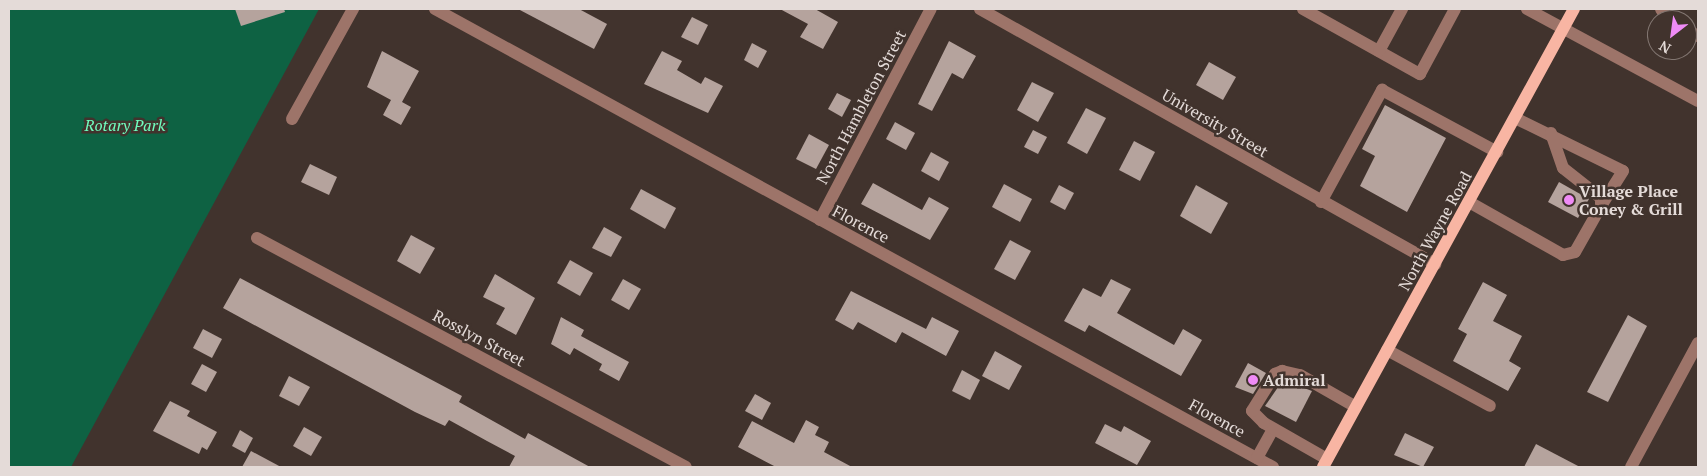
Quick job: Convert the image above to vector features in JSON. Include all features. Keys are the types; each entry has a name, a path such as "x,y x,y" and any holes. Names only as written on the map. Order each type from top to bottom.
{"main road":[{"name":"North Wayne Road","path":"1325,463 1574,9"}],"street":[{"path":"292,118 353,9"},
{"name":"Florence","path":"435,9 1273,467"},
{"name":"North Hambleton Street","path":"820,220 931,9"},
{"name":"University Street","path":"980,9 1321,202 1435,264"},
{"path":"1303,9 1420,74 1456,9"},
{"path":"1379,51 1402,9"},
{"path":"1528,9 1698,101"},
{"path":"1321,202 1382,90 1497,152"},
{"path":"1469,202 1567,255 1575,252 1601,206 1624,171 1551,133 1515,118"},
{"path":"1551,133 1563,168 1596,190 1601,206"},
{"name":"Rosslyn Street","path":"257,238 686,467"},
{"path":"1631,467 1698,343"},
{"path":"1388,350 1490,406"},
{"path":"1325,463 1273,428 1252,411 1275,374 1282,371 1300,375 1356,407"},
{"path":"1257,458 1273,428"}],"green space":[{"name":"Rotary Park","path":"9,9 319,9 71,467 9,467"}],"building":[{"path":"235,9 284,9 285,12 241,26"},
{"path":"518,9 579,9 607,24 594,49"},
{"path":"780,9 815,9 838,22 823,49 800,37 808,24"},
{"path":"692,17 708,25 698,45 681,37"},
{"path":"949,41 976,56 963,79 952,73 932,111 918,104"},
{"path":"752,43 767,51 758,68 744,60"},
{"path":"382,51 419,71 402,102 411,107 401,125 383,115 391,100 367,87"},
{"path":"662,51 682,61 677,70 701,84 705,77 723,86 708,113 644,84"},
{"path":"1209,62 1236,77 1223,100 1196,85"},
{"path":"1032,82 1054,93 1038,122 1017,110"},
{"path":"837,93 851,100 842,117 828,109"},
{"path":"1385,105 1446,138 1407,212 1360,186 1375,156 1362,149"},
{"path":"1086,108 1106,118 1087,154 1067,143"},
{"path":"895,122 915,133 906,150 886,139"},
{"path":"1033,130 1047,137 1038,154 1024,147"},
{"path":"809,134 829,145 816,169 796,159"},
{"path":"1134,141 1155,152 1140,181 1119,170"},
{"path":"931,152 949,162 939,181 921,171"},
{"path":"310,164 337,177 329,195 301,182"},
{"name":"Village Place Coney & Grill","path":"1559,182 1589,199 1578,218 1548,202"},
{"path":"873,183 922,210 929,197 949,208 930,240 861,204"},
{"path":"1004,184 1032,199 1020,222 992,207"},
{"path":"1059,185 1074,193 1065,210 1050,202"},
{"path":"1196,185 1228,203 1211,234 1180,216"},
{"path":"641,189 676,208 665,229 630,209"},
{"path":"604,227 622,237 611,257 592,248"},
{"path":"411,235 435,248 420,274 397,261"},
{"path":"1010,240 1031,251 1015,280 994,269"},
{"path":"570,260 593,273 580,296 557,283"},
{"path":"495,274 535,298 516,335 496,324 505,308 483,297"},
{"path":"240,278 462,396 459,402 525,439 528,433 590,467 509,467 515,456 449,420 445,426 415,412 223,308"},
{"path":"623,279 641,289 629,310 611,300"},
{"path":"1111,279 1131,289 1117,313 1174,345 1183,329 1202,340 1181,376 1089,325 1085,332 1064,321 1083,288 1101,297"},
{"path":"1483,282 1507,295 1493,321 1522,336 1509,361 1521,368 1508,391 1453,361 1467,334 1458,329"},
{"path":"851,291 926,329 932,317 959,331 946,356 902,332 896,343 858,322 853,330 835,320"},
{"path":"1628,315 1647,326 1608,402 1587,392"},
{"path":"561,317 584,330 581,336 629,362 619,381 599,370 602,364 574,348 570,355 551,344"},
{"path":"203,329 222,339 212,358 193,348"},
{"path":"995,351 1022,366 1009,390 982,376"},
{"path":"1248,363 1266,373 1253,394 1235,387"},
{"path":"202,364 217,372 206,392 191,384"},
{"path":"962,370 980,380 970,400 952,391"},
{"path":"289,376 310,387 299,406 279,396"},
{"path":"1283,380 1312,391 1296,422 1265,406"},
{"path":"755,394 771,403 762,420 745,411"},
{"path":"170,401 190,411 187,416 217,432 207,450 202,447 199,454 153,431"},
{"path":"806,420 819,427 815,435 829,442 824,452 852,467 776,467 738,447 752,421 794,443"},
{"path":"1105,424 1121,432 1124,426 1151,441 1137,465 1095,443"},
{"path":"304,427 322,437 311,456 293,446"},
{"path":"240,430 253,438 245,453 232,446"},
{"path":"1405,433 1434,447 1423,467 1394,455"},
{"path":"1536,444 1580,467 1524,467"},
{"path":"251,451 281,467 242,467"}],"place":[{"name":"Village Place Coney & Grill","path":"1569,200"},
{"name":"Admiral","path":"1253,380"}]}
